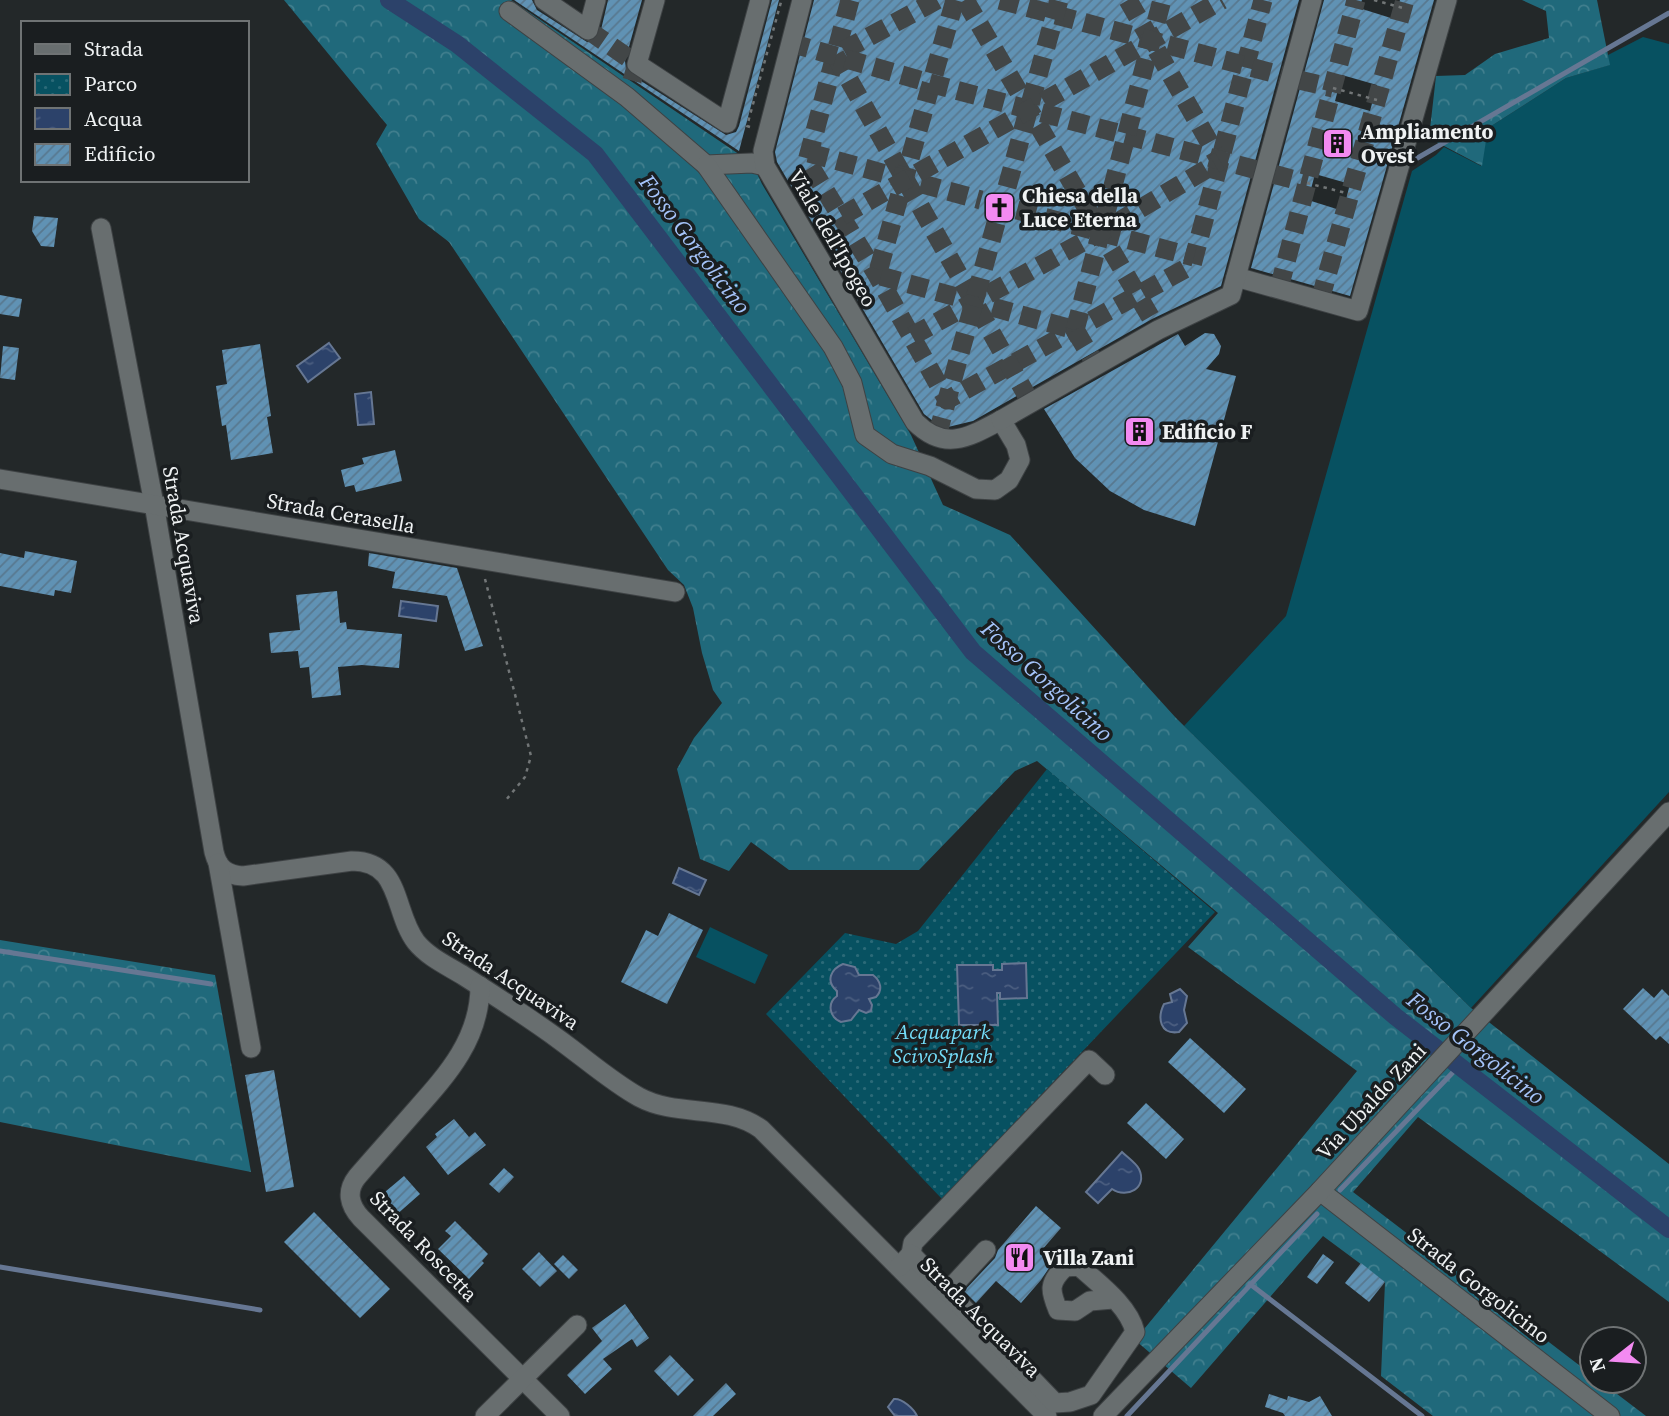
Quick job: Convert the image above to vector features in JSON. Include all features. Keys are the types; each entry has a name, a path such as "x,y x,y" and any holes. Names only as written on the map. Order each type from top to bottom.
{"street":[{"path":"544,0 588,30 596,0"},
{"path":"655,0 638,64 727,123 760,0"},
{"name":"Viale dell'Ipogeo","path":"802,0 763,151 765,166 915,422 925,432 949,440 962,439 976,433 1158,330 1231,296 1236,277"},
{"path":"1312,0 1236,277 1358,311 1447,0"},
{"path":"509,11 629,90 706,165 833,347 852,383 865,435 892,454 930,466 976,489 995,490 1009,480 1020,460 1016,444 1001,420"},
{"path":"706,165 752,163 765,166"},
{"name":"Strada Acquaviva","path":"101,228 154,504 218,863 227,873 243,876 352,861 375,865 392,886 416,942 441,962 548,1031 639,1097 677,1109 730,1114 754,1124 905,1260 1047,1416"},
{"name":"Strada Cerasella","path":"0,479 675,592"},
{"name":"Via Ubaldo Zani","path":"1103,1416 1320,1191 1669,812"},
{"path":"218,863 251,1048"},
{"name":"Strada Roscetta","path":"480,986 480,1005 473,1029 450,1071 357,1177 351,1186 350,1197 360,1218 560,1416"},
{"path":"1105,1075 1089,1060 913,1243 905,1260 947,1292 1055,1403 1070,1402 1091,1395 1135,1332 1132,1318 1113,1299"},
{"name":"Strada Gorgolicino","path":"1320,1191 1610,1416"},
{"path":"947,1292 986,1250"},
{"path":"485,1416 577,1325"}],"path":[{"path":"1374,0 1403,8"},
{"path":"1332,88 1377,100"},
{"path":"1307,183 1350,194"},
{"path":"479,559 531,757 525,777 506,800"}],"green space":[{"path":"284,0 511,0 752,163 911,435 943,505 1010,535 1176,718 1471,1008 1669,1164 1669,1302 1418,1117 1353,1192 1578,1364 1578,1395 1618,1395 1646,1416 1433,1416 1381,1376 1385,1282 1323,1236 1191,1388 1135,1340 1357,1071 1188,947 1218,913 1037,761 1015,771 919,870 789,870 751,842 729,871 700,859 677,769 694,738 722,703 713,690 693,608 684,585 668,570 449,242 419,219 376,144 387,125"},
{"path":"1522,0 1597,0 1610,65 1566,78 1488,128 1482,166 1429,138 1436,76 1465,75 1495,54 1549,38 1546,11"},
{"path":"1643,37 1669,44 1669,792 1471,1008 1184,726 1286,616 1412,171 1444,147 1481,166 1488,128 1566,78 1609,65 1608,55"},
{"name":"Acquapark ScivoSplash","path":"1047,769 1215,912 942,1199 766,1014 845,933 896,944 918,931"},
{"path":"710,927 768,955 755,984 696,957"},
{"path":"0,940 215,975 251,1172 0,1122"}],"water":[{"path":"329,343 340,358 308,382 297,366"},
{"path":"371,392 374,424 358,425 355,394"},
{"path":"401,601 438,606 436,621 399,616"},
{"path":"679,868 706,880 699,895 673,883"},
{"path":"1026,963 1027,998 1000,999 1000,993 997,993 998,1025 959,1025 957,965 993,965 993,970 1002,970 1002,964"},
{"path":"843,964 855,967 859,975 876,977 880,989 876,997 869,999 871,1011 866,1013 859,1010 851,1020 841,1022 834,1017 831,1010 837,991 830,979 835,969"},
{"path":"1180,989 1187,996 1184,1010 1187,1023 1179,1032 1168,1031 1161,1020 1164,1004 1172,1002 1170,994"},
{"path":"1122,1152 1138,1167 1141,1182 1130,1192 1112,1189 1098,1203 1086,1192"},
{"path":"894,1399 907,1404 917,1416 895,1416 888,1407"}],"building":[{"path":"514,0 532,0 537,10 587,42 593,41 600,34 608,0 642,0 625,61 626,69 726,135 736,132 739,126 772,0 779,0 739,151"},
{"path":"814,0 1299,0 1221,286 1152,319 973,421 948,427 933,421 924,414 777,162 775,152"},
{"name":"Ampliamento Ovest","path":"1324,0 1362,0 1359,8 1394,19 1400,0 1434,0 1350,296 1251,268","holes":["1342,75 1377,85 1370,111 1335,101","1315,174 1350,184 1343,211 1308,200"]},
{"path":"34,216 58,218 54,247 41,246 32,231"},
{"path":"0,295 22,299 19,317 0,314"},
{"name":"Edificio F","path":"1205,333 1214,334 1221,346 1219,354 1206,369 1236,376 1195,526 1144,510 1110,491 1075,458 1044,409 1178,334 1185,346"},
{"path":"260,344 271,416 267,417 273,453 231,460 216,386 227,384 222,350"},
{"path":"3,346 19,348 15,380 0,378"},
{"path":"395,450 402,481 356,492 354,485 345,487 341,470 364,464 362,458"},
{"path":"25,551 77,561 71,593 55,590 54,596 0,586 0,553 24,558"},
{"path":"369,553 457,568 483,646 465,651 447,596 392,588 395,572 368,566"},
{"path":"337,591 340,623 346,622 347,629 402,634 399,668 362,665 338,667 341,695 312,698 309,667 300,668 298,651 271,653 269,633 300,630 296,595"},
{"path":"669,913 703,930 667,1004 621,982 646,930 658,936"},
{"path":"1643,988 1654,998 1662,989 1669,996 1669,1044 1660,1036 1656,1040 1623,1009"},
{"path":"1190,1038 1246,1089 1224,1113 1168,1062"},
{"path":"274,1070 294,1187 266,1192 245,1075"},
{"path":"1146,1103 1184,1139 1166,1159 1127,1123"},
{"path":"454,1119 469,1137 475,1132 486,1145 448,1175 426,1147 437,1137 435,1134"},
{"path":"504,1168 514,1177 499,1193 489,1184"},
{"path":"404,1176 420,1194 395,1216 379,1197"},
{"name":"Villa Zani","path":"1036,1206 1061,1228 1041,1251 1053,1262 1021,1303 996,1281 976,1303 964,1291 995,1258 998,1250"},
{"path":"314,1212 390,1289 360,1318 284,1242"},
{"path":"455,1221 488,1254 482,1261 484,1263 469,1279 438,1249 451,1236 445,1231"},
{"path":"539,1252 557,1271 540,1287 522,1269"},
{"path":"1323,1254 1334,1262 1317,1284 1307,1277"},
{"path":"563,1255 578,1270 569,1279 554,1264"},
{"path":"1361,1263 1385,1282 1369,1302 1345,1283"},
{"path":"625,1304 649,1338 637,1347 632,1339 603,1359 612,1369 585,1394 567,1375 602,1341 592,1328"},
{"path":"670,1355 694,1380 678,1396 654,1371"},
{"path":"726,1383 736,1394 713,1416 693,1416"},
{"path":"1269,1394 1287,1400 1288,1396 1309,1402 1320,1396 1332,1416 1285,1416 1265,1407"}],"waterway":[{"name":"Fosso Gorgolicino","path":"389,0 457,44 595,154 973,652 1396,1017 1669,1229"},
{"path":"1414,160 1669,13"},
{"path":"0,951 211,984"},
{"path":"1340,1190 1459,1066"},
{"path":"1127,1416 1317,1214"},
{"path":"0,1267 260,1310"},
{"path":"1250,1284 1422,1416"}],"tunnel":[{"path":"850,0 807,161 877,275 947,400 1192,265 1263,0"},
{"path":"937,0 835,55 1031,403"},
{"path":"955,0 877,275 1075,330"},
{"path":"965,0 1158,330"},
{"path":"1000,0 1284,76"},
{"path":"1007,187 1059,0"},
{"path":"1128,0 1220,161"},
{"path":"1075,330 1162,0"},
{"path":"842,216 1222,0"},
{"path":"1279,288 1356,0"},
{"path":"1320,300 1405,0"},
{"path":"588,30 637,64 631,84"},
{"path":"790,43 1257,170"},
{"path":"1299,80 1333,88"},
{"path":"809,153 981,200"},
{"path":"912,336 1101,232 1220,161"},
{"path":"1273,174 1307,183"},
{"path":"1017,210 1194,257"},
{"path":"937,436 996,223"},
{"path":"1075,330 1096,365"}],"place":[{"name":"Ampliamento Ovest","path":"1338,143"},
{"name":"Chiesa della Luce Eterna","path":"999,207"},
{"name":"Edificio F","path":"1139,431"},
{"name":"Villa Zani","path":"1020,1257"}]}
